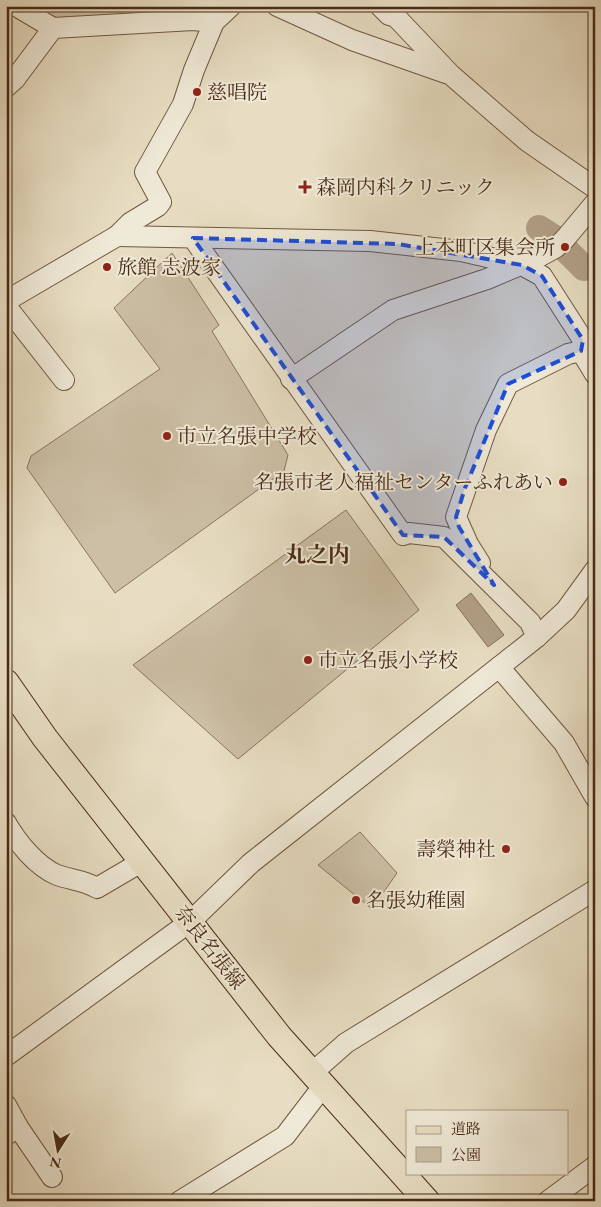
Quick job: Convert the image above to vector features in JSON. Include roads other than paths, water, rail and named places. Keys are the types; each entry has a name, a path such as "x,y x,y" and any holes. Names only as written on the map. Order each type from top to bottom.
{"main road":[{"name":"奈良名張線","path":"6,682 45,738 191,921 279,1036 427,1201"}],"street":[{"path":"16,6 53,28 193,20 214,22"},
{"path":"6,301 117,236 130,224 158,206 161,202 145,172 183,104 194,70 214,22 231,6"},
{"path":"277,6 352,40 450,74"},
{"path":"380,6 389,15 396,17 450,74 535,148 595,188"},
{"path":"6,87 53,28"},
{"path":"291,379 393,310 487,279 522,264 560,244 595,203"},
{"path":"117,236 370,241 461,251 522,264 542,276 582,340 581,352 595,374"},
{"path":"193,238 403,535 408,533 444,537 530,622 537,637"},
{"path":"6,306 64,380"},
{"path":"494,585 468,544 456,517 486,430 508,384 568,354 581,352"},
{"path":"6,1056 191,921 251,863 537,637 566,610 595,570"},
{"path":"498,667 564,743 595,797"},
{"path":"6,822 16,840 48,871 59,876 84,881 97,888 143,861"},
{"path":"180,1201 285,1136 318,1079 346,1043 595,890"},
{"path":"6,1105 12,1131 52,1177"},
{"path":"548,1201 595,1166"}],"waterway":[{"path":"539,228 553,237 584,268"}],"place":[{"name":"慈唱院","path":"197,92"},
{"name":"森岡内科クリニック","path":"305,187"},
{"name":"上本町区集会所","path":"565,247"},
{"name":"旅館 志波家","path":"107,267"},
{"name":"市立名張中学校","path":"167,436"},
{"name":"名張市老人福祉センターふれあい","path":"563,482"},
{"name":"市立名張小学校","path":"308,660"},
{"name":"壽榮神社","path":"506,849"},
{"name":"名張幼稚園","path":"356,900"}],"district":[{"name":"丸之内","path":"317,554"}]}
